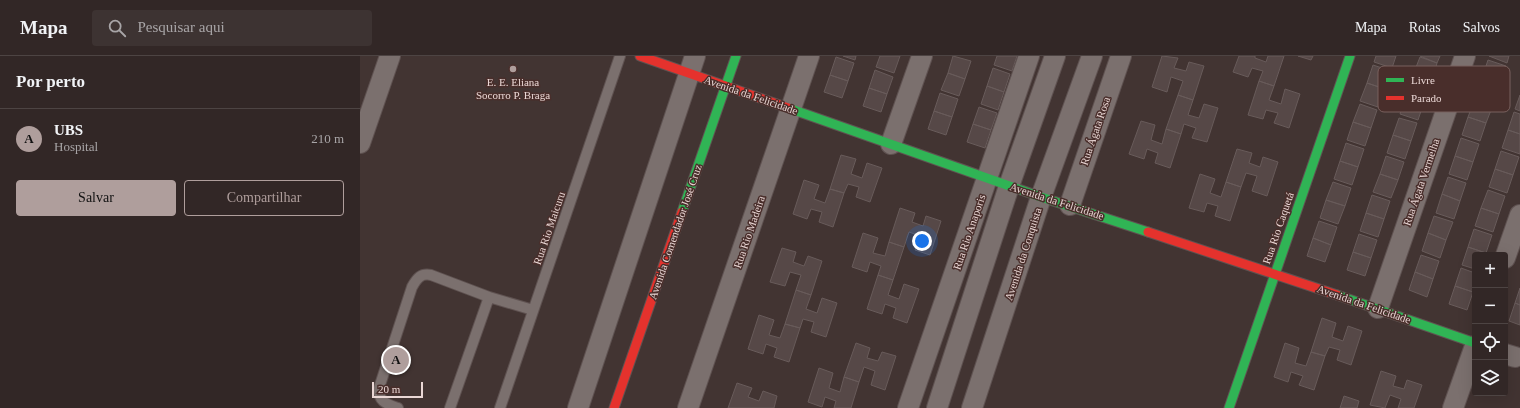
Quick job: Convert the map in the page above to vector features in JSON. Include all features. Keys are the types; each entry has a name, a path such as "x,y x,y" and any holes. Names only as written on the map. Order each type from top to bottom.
{"street":[{"path":"360,143 390,56"},
{"name":"Avenida da Felicidade","path":"640,56 691,65 725,87 1041,197 1070,205 1378,308 1472,344"},
{"name":"Avenida Comendador José Cruz","path":"614,408 736,56"},
{"name":"Rua Rio Madeira","path":"688,408 809,56"},
{"path":"891,144 922,56"},
{"name":"Rua Rio Anaporis","path":"908,408 1030,56"},
{"path":"937,408 1009,186 1055,56"},
{"name":"Avenida da Conquista","path":"972,408 1041,197 1092,56"},
{"name":"Rua Ágata Rosa","path":"1070,205 1121,56"},
{"name":"Rua Rio Caquetá","path":"1229,408 1274,273 1350,56"},
{"name":"Rua Ágata Vermelha","path":"1462,66 1465,56"},
{"path":"578,408 691,65"},
{"name":"Rua Ágata Vermelha","path":"1378,308 1446,112"},
{"path":"1507,252 1520,215"},
{"path":"1453,408 1472,354"}],"lane":[{"name":"Rua Rio Maicuru","path":"500,408 620,56"},
{"path":"398,408 380,399 378,395 379,388 412,287 417,278 424,274 431,275 489,297 533,310"},
{"path":"450,408 489,297"}],"building":[{"path":"843,56 856,56 855,60"},
{"path":"880,56 900,56 894,73 876,67"},
{"path":"953,56 971,61 965,79 948,73"},
{"path":"997,56 1017,56 1012,71 994,65"},
{"path":"1162,56 1178,58 1174,68 1186,71 1189,62 1204,66 1193,100 1178,95 1183,81 1171,77 1167,92 1152,87"},
{"path":"1239,56 1255,56 1255,58 1266,62 1268,56 1284,56 1274,86 1259,81 1263,71 1252,68 1248,77 1233,72"},
{"path":"1298,56 1313,56 1311,60"},
{"path":"1376,56 1396,56 1393,66 1386,66 1374,62"},
{"path":"1420,56 1440,56 1437,63"},
{"path":"1489,56 1509,56 1507,63"},
{"path":"836,57 854,63 848,81 830,75"},
{"path":"1420,57 1437,63 1436,66 1416,66"},
{"path":"1488,60 1506,66 1486,66"},
{"path":"1373,65 1378,67 1378,87 1367,83"},
{"path":"993,68 1010,74 1004,92 987,86"},
{"path":"875,70 893,77 887,94 869,88"},
{"path":"948,73 965,79 959,96 941,90"},
{"path":"830,75 848,81 842,98 824,92"},
{"path":"1259,81 1274,86 1269,100 1281,104 1285,89 1300,94 1289,128 1274,123 1278,113 1266,110 1263,119 1248,115"},
{"path":"1367,83 1378,87 1378,107 1360,101"},
{"path":"987,86 1004,92 998,110 981,104"},
{"path":"869,88 887,94 881,112 863,106"},
{"path":"940,93 958,99 952,117 934,111"},
{"path":"1178,95 1193,100 1188,115 1199,118 1204,104 1218,108 1207,142 1192,138 1196,128 1184,124 1181,134 1166,129"},
{"path":"1520,95 1520,111 1515,109"},
{"path":"1360,104 1377,110 1371,128 1353,122"},
{"path":"979,107 997,113 991,130 973,124"},
{"path":"934,111 952,117 946,135 928,129"},
{"path":"1401,112 1421,112 1418,120 1400,114"},
{"path":"1470,112 1490,112 1486,123 1468,117"},
{"path":"1514,112 1520,114 1520,134 1508,130"},
{"path":"1468,117 1486,123 1480,141 1462,135"},
{"path":"1399,118 1417,123 1411,141 1393,135"},
{"path":"1141,121 1155,125 1151,140 1162,144 1166,129 1181,134 1170,168 1155,163 1158,153 1147,149 1144,159 1129,154"},
{"path":"1353,122 1371,128 1365,146 1347,140"},
{"path":"973,124 991,130 985,148 967,142"},
{"path":"1508,130 1520,134 1520,154 1502,148"},
{"path":"1393,135 1411,141 1405,159 1387,153"},
{"path":"1461,138 1479,144 1473,162 1455,156"},
{"path":"1346,143 1364,149 1358,167 1340,161"},
{"path":"1237,149 1252,153 1249,163 1260,167 1263,157 1278,162 1267,196 1252,191 1257,176 1246,173 1241,187 1226,182"},
{"path":"1501,151 1519,157 1513,175 1495,169"},
{"path":"841,155 856,159 851,174 862,178 867,163 882,168 870,202 856,197 859,187 848,184 844,193 830,189"},
{"path":"1386,156 1404,162 1398,180 1380,174"},
{"path":"1455,156 1473,162 1467,180 1449,174"},
{"path":"1340,161 1358,167 1352,185 1334,179"},
{"path":"1495,169 1513,175 1507,193 1489,187"},
{"path":"1200,174 1215,179 1210,193 1221,197 1226,182 1241,187 1230,221 1215,216 1218,206 1207,203 1204,212 1189,208"},
{"path":"1380,174 1398,180 1391,198 1373,192"},
{"path":"1448,177 1466,183 1460,201 1442,194"},
{"path":"804,180 819,185 814,199 825,203 830,189 844,193 833,227 819,222 822,212 811,209 807,219 793,214"},
{"path":"1333,182 1351,188 1345,206 1326,200"},
{"path":"1488,190 1505,196 1499,214 1481,208"},
{"path":"1442,194 1460,201 1454,219 1436,213"},
{"path":"1372,195 1390,201 1384,219 1366,213"},
{"path":"1326,200 1345,206 1338,224 1320,218"},
{"path":"900,208 915,213 912,222 923,226 926,216 941,221 930,255 915,250 920,236 909,232 904,247 889,242"},
{"path":"1481,208 1499,214 1493,232 1475,226"},
{"path":"1366,213 1384,219 1378,237 1360,231"},
{"path":"1434,216 1453,222 1446,240 1428,233"},
{"path":"1319,221 1337,227 1331,245 1313,238"},
{"path":"1474,229 1492,235 1486,252 1468,247"},
{"path":"863,233 878,238 873,253 885,256 889,242 904,247 893,280 878,275 881,266 870,262 867,272 852,267"},
{"path":"1428,233 1446,240 1440,258 1422,251"},
{"path":"1359,234 1377,240 1371,258 1353,252"},
{"path":"1313,238 1331,245 1325,262 1307,256"},
{"path":"1468,247 1483,252 1472,252 1472,268 1462,265"},
{"path":"782,248 796,252 793,262 804,266 808,256 822,261 811,295 796,290 801,275 790,272 785,286 770,282"},
{"path":"1353,252 1371,258 1365,276 1347,270"},
{"path":"1421,255 1439,261 1433,279 1415,272"},
{"path":"1461,268 1472,272 1472,292 1455,286"},
{"path":"1415,272 1433,279 1427,297 1409,290"},
{"path":"878,275 893,280 888,295 899,299 904,284 919,289 907,323 893,318 896,308 885,304 882,314 867,309"},
{"path":"1455,286 1472,292 1467,310 1449,304"},
{"path":"1520,288 1520,305 1515,303"},
{"path":"796,290 811,295 806,309 817,313 822,298 837,303 826,337 811,332 814,322 803,319 800,328 785,324"},
{"path":"1515,303 1520,305 1520,325 1509,321"},
{"path":"759,315 774,320 769,335 780,338 785,324 800,328 789,362 774,357 777,348 766,344 763,354 748,349"},
{"path":"1322,318 1336,323 1332,337 1343,341 1348,326 1362,331 1351,365 1337,360 1340,350 1329,347 1325,356 1311,352"},
{"path":"856,343 870,348 867,358 878,361 882,352 896,356 885,390 871,385 875,371 864,367 859,382 844,377"},
{"path":"1285,343 1299,348 1295,363 1306,366 1311,352 1325,356 1314,390 1299,385 1303,376 1291,372 1288,382 1274,377"},
{"path":"819,368 833,373 829,388 840,392 844,377 859,382 851,408 834,408 836,401 825,397 822,407 808,402"},
{"path":"1381,371 1396,376 1393,386 1404,389 1407,380 1422,385 1414,408 1398,408 1401,399 1390,395 1385,408 1370,405"},
{"path":"737,383 752,388 748,397 759,401 763,391 777,396 774,408 728,408"},
{"path":"1344,396 1359,401 1357,408 1340,408"}],"traffic: fast":[{"path":"682,212 736,56"},
{"path":"1229,408 1350,56"},
{"path":"791,109 1041,197 1148,232"},
{"path":"1337,295 1472,342"}],"traffic: jam":[{"path":"640,56 791,109"},
{"path":"614,408 682,212"},
{"path":"1148,232 1337,295"}],"place":[{"name":"E. E. Eliana Socorro P. Braga","path":"513,69"},
{"name":"UBS","path":"396,360"}]}
